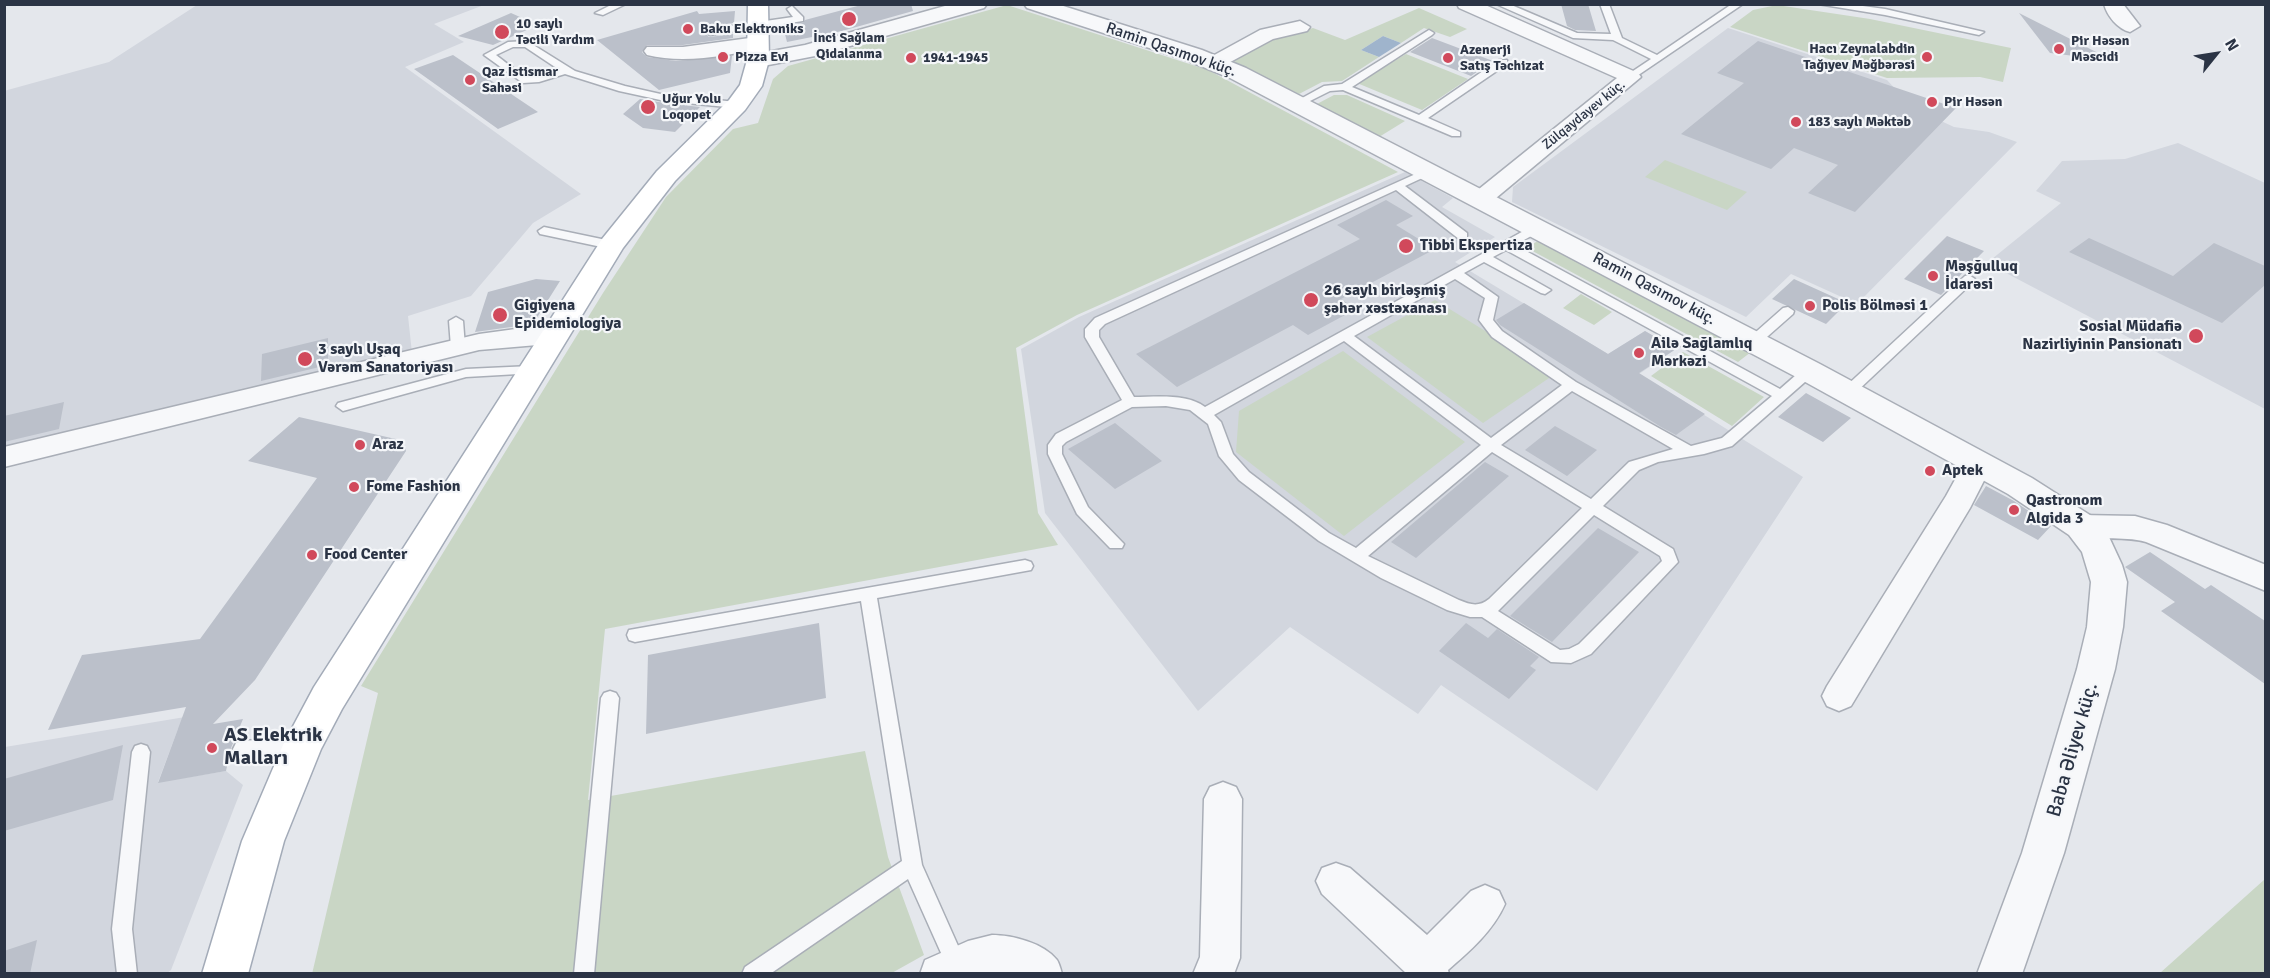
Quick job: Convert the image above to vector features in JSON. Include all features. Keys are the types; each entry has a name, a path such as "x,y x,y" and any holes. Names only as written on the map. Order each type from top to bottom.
{"main road":[{"path":"225,974 263,841 303,745 360,645 611,245 666,176 737,105 752,86 758,28"}],"street":[{"path":"654,51 683,53 758,28 807,51 977,4"},
{"name":"Ramin Qasımov küç.","path":"1034,4 1214,63 1298,103 1754,341 2043,499 2081,526"},
{"name":"Zülqaydayev küç.","path":"1466,4 1631,77 1482,198"},
{"path":"2114,4 2115,11 2130,26"},
{"path":"1214,63 1267,34 1300,27"},
{"path":"4,457 457,334 506,338 552,337"},
{"path":"1839,696 1959,501 1978,463"},
{"path":"2081,526 2135,527 2156,533 2265,579"},
{"name":"Baba Əliyev küç.","path":"1999,974 2043,853 2097,669 2105,627 2109,582 2105,565 2097,546 2081,526"},
{"path":"1216,973 1220,958 1224,799"},
{"path":"1336,881 1427,968 1485,904"},
{"path":"948,970 984,955 1006,954 1024,959 1042,974"}],"lane":[{"path":"600,14 622,4"},
{"path":"1500,4 1576,36 1615,36"},
{"path":"1604,4 1615,36 1625,45 1658,59"},
{"path":"1631,77 1739,4"},
{"path":"1822,4 1885,12 1979,32"},
{"path":"1861,4 1885,12"},
{"path":"710,32 758,28 800,19 792,9"},
{"path":"1344,87 1429,33"},
{"path":"566,70 539,79 523,80 489,55 512,45 527,44 566,70 650,96 737,105"},
{"path":"1420,118 1503,62"},
{"path":"1298,103 1328,88 1344,87 1456,134"},
{"path":"1131,402 1092,337 1092,329 1100,321 1429,171"},
{"path":"1398,186 1463,236"},
{"path":"1206,413 1538,227"},
{"path":"544,231 611,245"},
{"path":"1506,245 1781,395"},
{"path":"1484,257 1545,290"},
{"path":"1455,273 1492,297 1486,320 1490,327 1570,385 1688,451"},
{"path":"1848,392 1969,279"},
{"path":"1754,341 1788,311"},
{"path":"1116,544 1082,510 1055,454 1055,445 1061,438 1131,402 1182,403 1206,413 1214,422 1226,456 1244,476 1306,525 1356,557 1453,605 1470,611 1485,611 1557,657 1571,656 1584,650 1670,562 1667,553 1491,445 1344,335"},
{"path":"343,405 466,373 531,370"},
{"path":"1485,611 1495,604 1634,466 1649,458 1715,447 1726,442 1809,371"},
{"path":"1356,557 1491,445 1570,385"},
{"path":"636,635 1025,566"},
{"path":"868,593 912,865 948,970"},
{"path":"584,974 610,698"},
{"path":"242,749 303,745"},
{"path":"127,974 122,929 141,752"},
{"path":"752,974 912,865"}],"shaded area":[{"path":"197,5 484,5 434,24 464,42 405,67 581,194 533,223 471,296 408,316 412,353 5,449 4,91 109,62"},
{"path":"1728,28 1887,80 1913,108 1954,127 1989,132 2017,142 1857,304 1791,274 1746,317 1512,202 1513,187"},
{"name":"Sosial Müdafiə Nazirliyinin Pansionatı","path":"2178,143 2265,183 2265,409 1987,263 2061,203 2036,191 2062,161 2125,159"},
{"path":"1405,172 1453,198 1442,207 1495,237 1455,262 1608,354 1645,331 1676,349 1639,374 1803,477 1597,791 1441,685 1418,714 1290,627 1198,711 1045,513 1021,349 1079,317"},
{"path":"215,712 178,729 158,782 226,771 243,785 171,970 166,974 5,974 5,747"}],"green space":[{"path":"1007,5 1208,70 1398,172 1077,315 1016,348 1038,513 1058,545 605,629 588,800 865,751 888,857 924,955 890,974 312,974 378,693 361,686 603,293 666,197 733,129 758,123 773,79 788,66"},
{"path":"1777,5 1870,19 2011,48 2003,82 1980,77 1887,78 1730,27 1753,10"},
{"path":"1419,8 1467,29 1450,37 1424,28 1401,43 1383,36 1361,50 1379,57 1342,81 1322,82 1299,94 1228,61 1269,39 1313,28 1345,40"},
{"path":"1406,54 1468,79 1422,110 1357,83"},
{"path":"1334,95 1347,95 1405,121 1379,137 1315,105"},
{"path":"1665,160 1747,192 1727,210 1645,177"},
{"path":"1539,240 1751,352 1738,362 1527,248"},
{"path":"1581,294 1612,312 1594,325 1563,308"},
{"path":"1435,300 1555,374 1483,423 1367,337"},
{"path":"1343,351 1465,442 1344,536 1236,452 1239,411"},
{"path":"1683,352 1764,397 1732,426 1651,376"},
{"path":"2265,879 2265,973 2160,973"}],"water":[{"path":"1383,36 1401,43 1379,57 1361,50"}],"building":[{"path":"865,4 911,4 913,11 842,31 787,42 783,26 803,23 805,20"},
{"path":"1561,4 1588,4 1596,31 1575,30 1567,26"},
{"path":"697,11 699,14 735,11 734,23 710,27 703,31 709,37 733,34 733,38 683,45 647,45 642,52 647,57 676,61 732,56 730,73 659,90 597,40"},
{"path":"511,13 538,25 493,45 458,36"},
{"path":"2019,13 2108,58 2107,60 2050,53"},
{"path":"1432,38 1493,61 1471,76 1410,52"},
{"name":"183 saylı Məktəb","path":"1758,41 1956,108 1855,212 1808,193 1838,165 1794,148 1771,169 1681,134 1744,83 1717,73"},
{"path":"453,55 538,112 498,129 414,69"},
{"path":"640,99 700,107 675,132 643,128 623,114"},
{"path":"1386,200 1413,216 1396,225 1435,249 1341,299 1356,309 1308,335 1293,325 1177,387 1136,354 1360,239 1337,225"},
{"path":"1947,236 1984,251 1941,295 1904,279"},
{"path":"2089,238 2173,276 2214,243 2265,266 2265,285 2222,323 2069,252"},
{"path":"536,279 560,281 533,324 475,332 488,292"},
{"path":"1794,279 1847,303 1826,324 1772,299"},
{"path":"1524,303 1608,354 1645,331 1676,349 1639,373 1705,414 1676,435 1661,427 1500,325 1496,320"},
{"path":"328,338 328,365 261,381 262,354"},
{"path":"1806,393 1851,418 1823,442 1778,417"},
{"path":"64,402 59,429 4,442 4,416"},
{"path":"299,417 400,440 406,451 255,680 213,724 243,719 231,748 226,771 158,783 186,707 48,730 82,655 200,639 317,478 248,461"},
{"path":"1115,423 1162,461 1115,489 1068,449"},
{"path":"1555,426 1597,450 1567,476 1525,450"},
{"path":"1485,462 1509,476 1416,558 1391,542"},
{"path":"1986,486 2014,501 2051,526 2038,540 1974,505"},
{"path":"1598,528 1639,552 1552,642 1510,616"},
{"path":"2150,552 2205,589 2211,585 2265,621 2265,684 2161,611 2175,602 2125,567"},
{"path":"819,623 826,698 646,734 648,655"},
{"path":"1466,623 1488,638 1497,629 1539,657 1530,666 1536,670 1509,699 1439,651"},
{"path":"123,745 113,800 4,831 4,779"},
{"path":"37,940 30,974 4,974 4,951"}],"place":[{"name":"İnci Sağlam Qidalanma","path":"849,19"},
{"name":"Baku Elektroniks","path":"688,29"},
{"name":"10 saylı Təcili Yardım","path":"502,32"},
{"name":"Pir Həsən Məscidi","path":"2059,49"},
{"name":"Pizza Evi","path":"723,57"},
{"name":"Hacı Zeynalabdin Tağıyev Məğbərəsi","path":"1927,57"},
{"name":"1941-1945","path":"911,58"},
{"name":"Azenerji Satış Təchizat","path":"1448,58"},
{"name":"Qaz İstismar Sahəsi","path":"470,80"},
{"name":"Pir Həsən","path":"1932,102"},
{"name":"Uğur Yolu Loqopet","path":"648,107"},
{"name":"183 saylı Məktəb","path":"1796,122"},
{"name":"Tibbi Ekspertiza","path":"1406,246"},
{"name":"Məşğulluq İdarəsi","path":"1933,276"},
{"name":"26 saylı birləşmiş şəhər xəstəxanası","path":"1311,300"},
{"name":"Polis Bölməsi 1","path":"1810,306"},
{"name":"Gigiyena Epidemiologiya","path":"500,315"},
{"name":"Sosial Müdafiə Nazirliyinin Pansionatı","path":"2196,336"},
{"name":"Ailə Sağlamlıq Mərkəzi","path":"1639,353"},
{"name":"3 saylı Uşaq Vərəm Sanatoriyası","path":"305,359"},
{"name":"Araz","path":"360,445"},
{"name":"Aptek","path":"1930,471"},
{"name":"Fome Fashion","path":"354,487"},
{"name":"Qastronom Algida 3","path":"2014,510"},
{"name":"Food Center","path":"312,555"},
{"name":"AS Elektrik Malları","path":"212,748"}]}
